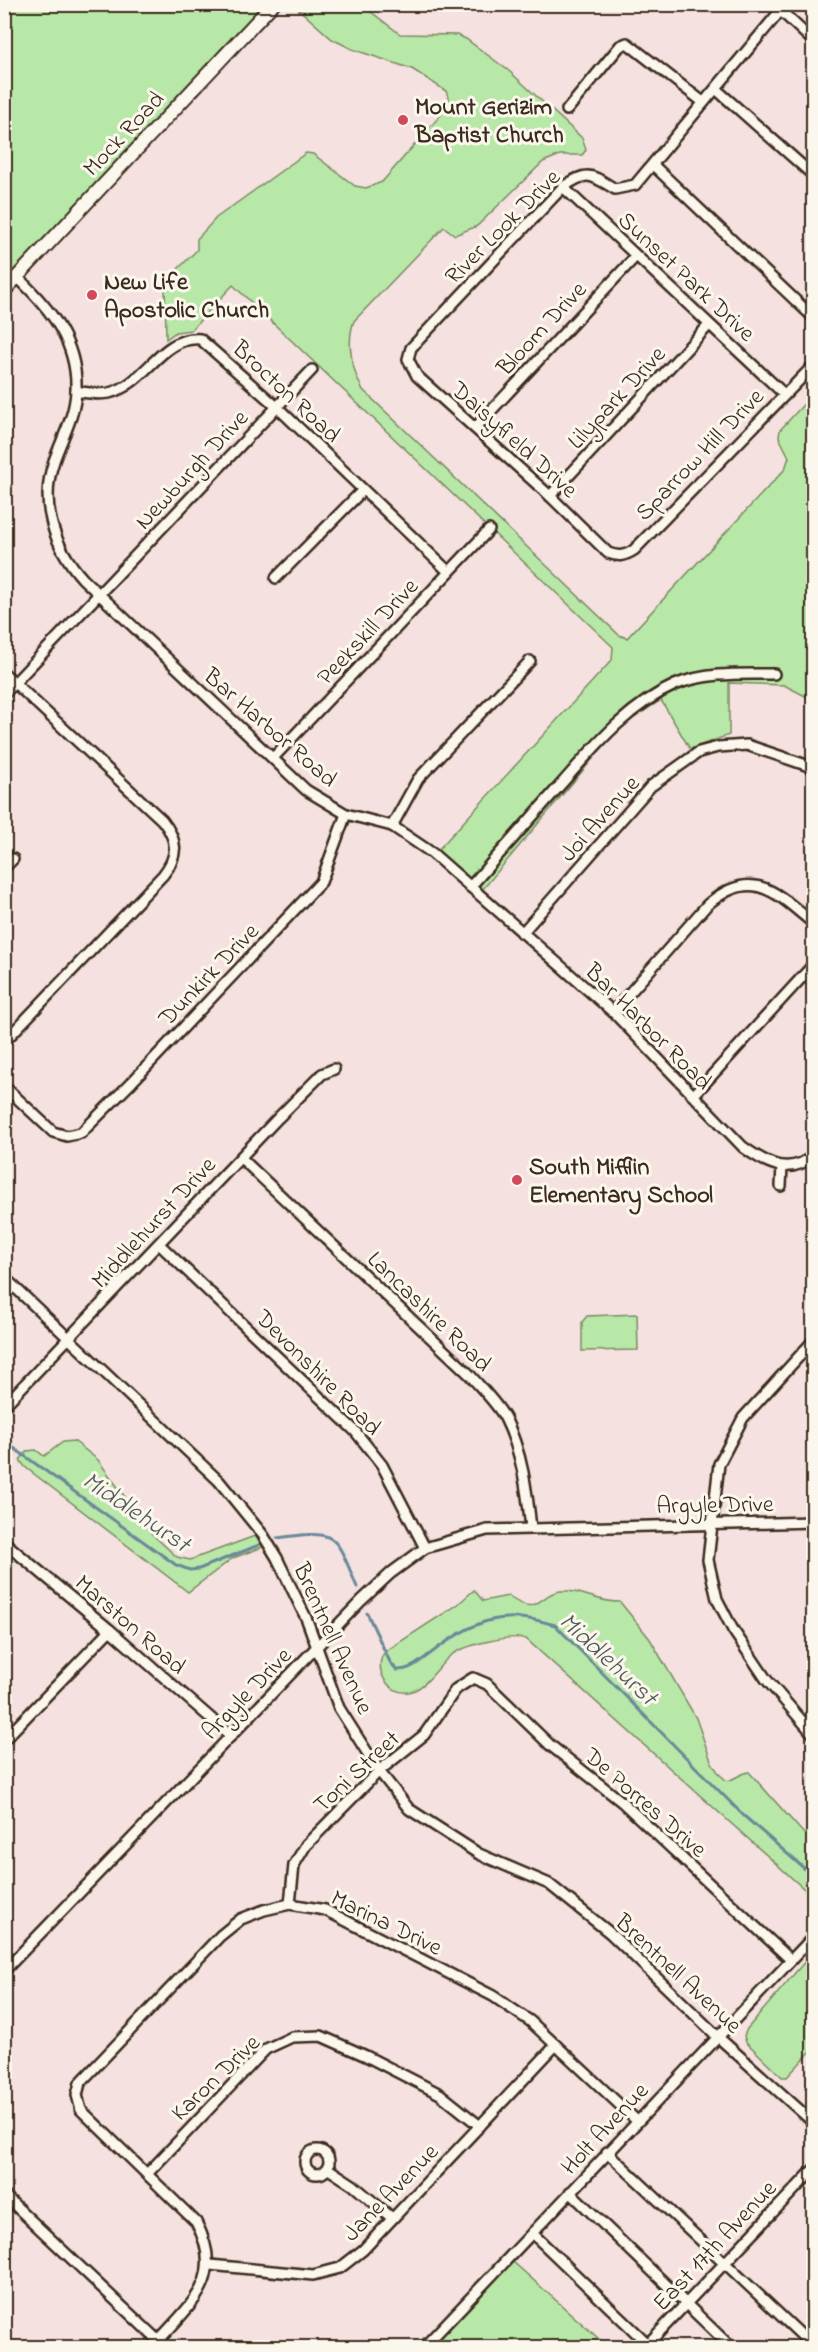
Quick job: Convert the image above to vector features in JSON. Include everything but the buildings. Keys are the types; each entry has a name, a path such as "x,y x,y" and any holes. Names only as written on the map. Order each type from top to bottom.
{"main road":[{"name":"Mock Road","path":"4,291 273,4"}],"street":[{"path":"813,42 784,8 652,165 813,318"},
{"path":"567,110 620,46 627,43 703,102"},
{"path":"717,90 813,177"},
{"name":"River Look Drive","path":"411,348 563,187 581,175 591,175 615,189 635,185 652,165"},
{"name":"Sunset Park Drive","path":"563,187 784,394"},
{"name":"Bloom Drive","path":"475,428 636,256"},
{"name":"Bar Harbor Road","path":"17,277 42,302 62,328 71,352 76,392 72,415 49,480 48,510 55,537 71,566 306,790 346,814 392,826 432,853 613,1012 743,1147 766,1164 782,1166"},
{"name":"Lilypark Drive","path":"550,496 709,325"},
{"name":"Brocton Road","path":"76,392 109,393 126,387 175,342 186,338 200,339 212,347 277,407 449,572"},
{"name":"Daisyfield Drive","path":"411,348 408,359 417,376 550,496 608,553"},
{"name":"Sparrow Hill Drive","path":"608,553 617,556 626,555 634,550 813,365"},
{"name":"Newburgh Drive","path":"4,694 312,370"},
{"path":"276,578 363,490"},
{"name":"Peekskill Drive","path":"273,758 489,530"},
{"path":"392,826 418,779 530,662"},
{"path":"4,673 162,820 172,833 176,850 172,864 163,875 4,1042"},
{"path":"470,887 596,744 625,716 673,686 696,678 730,674 774,674"},
{"name":"Joi Avenue","path":"522,933 651,786 699,752 718,747 747,745 813,770"},
{"name":"Dunkirk Drive","path":"4,1086 54,1132 67,1136 81,1133 321,882 346,814"},
{"path":"4,868 13,859"},
{"path":"613,1012 707,905 723,891 743,884 764,886 781,896 813,924"},
{"path":"693,1096 718,1072 813,964"},
{"name":"Middlehurst Drive","path":"4,1406 308,1088 322,1074 334,1069"},
{"path":"781,1186 782,1166 807,1160 813,1155"},
{"name":"Lancashire Road","path":"241,1158 469,1374 488,1396 505,1418 526,1483 531,1528"},
{"name":"Devonshire Road","path":"159,1244 355,1431 382,1465 425,1548"},
{"name":"Brentnell Avenue","path":"4,1277 219,1481 240,1505 277,1558 307,1620 339,1708 379,1771 409,1809 480,1854 549,1884 610,1933 718,2037 813,2123"},
{"path":"813,1340 743,1418 719,1464 708,1560 717,1599 733,1630 766,1680 813,1735"},
{"name":"Argyle Drive","path":"4,1971 391,1572 425,1548 487,1530 813,1522"},
{"name":"Marston Road","path":"4,1542 110,1630 231,1736"},
{"path":"4,1740 110,1630"},
{"name":"Toni Street","path":"290,1904 290,1888 299,1855 379,1771 424,1735 456,1689 473,1678"},
{"name":"De Porres Drive","path":"473,1678 487,1684 550,1745 622,1802 791,1960"},
{"name":"Marina Drive","path":"147,2174 81,2110 77,2095 80,2083 220,1936 241,1919 264,1910 290,1904 325,1910 493,1996 531,2021 637,2121"},
{"name":"Holt Avenue","path":"423,2348 813,1936"},
{"name":"Karon Drive","path":"147,2174 266,2049 292,2037 321,2036 366,2056 440,2094 480,2126"},
{"name":"Jane Avenue","path":"210,2265 313,2275 340,2268 363,2250 556,2045"},
{"path":"607,2152 813,2347"},
{"path":"327,2168 354,2185 392,2218"},
{"name":"East 17th Avenue","path":"648,2346 724,2261 813,2169"},
{"path":"147,2174 196,2222 207,2242 210,2265 196,2299 159,2340"},
{"path":"570,2192 732,2348"},
{"path":"4,2195 166,2348"},
{"path":"531,2233 648,2346"}],"green space":[{"path":"5,5 264,5 5,282"},
{"path":"294,5 362,5 400,34 457,35 466,39 509,71 582,138 586,150 582,155 560,155 543,162 477,226 455,235 444,227 354,321 350,347 353,365 363,390 619,635 627,638 785,469 789,457 779,437 780,430 813,394 813,700 784,685 729,683 729,735 690,749 661,700 618,729 482,890 438,850 612,660 613,647 233,285 191,330 176,332 166,339 165,282 197,250 197,239 216,218 306,153 313,154 355,186 366,188 382,182 446,109 449,99 446,91 412,69 352,49 332,39"},
{"path":"637,1314 638,1350 582,1351 582,1322 587,1316"},
{"path":"74,1441 98,1460 152,1534 177,1557 190,1560 255,1536 263,1547 233,1558 188,1592 25,1467 20,1460 27,1451 36,1450 44,1456 63,1442"},
{"path":"474,1590 483,1601 508,1596 519,1603 528,1605 534,1605 558,1591 620,1602 650,1639 696,1718 711,1761 719,1774 727,1781 749,1772 805,1835 813,1827 813,1897 526,1639 499,1639 476,1644 457,1652 445,1660 420,1687 408,1692 401,1692 388,1685 380,1665 386,1651 457,1605"},
{"path":"813,1952 813,2049 787,2077 782,2077 746,2042 744,2036 747,2029"},
{"path":"512,2261 608,2347 430,2348"}],"waterway":[{"name":"Middlehurst","path":"4,1441 176,1565 190,1570 199,1569 259,1545"},
{"name":"Middlehurst","path":"277,1538 323,1535 331,1539 338,1545 357,1587"},
{"name":"Middlehurst","path":"367,1613 390,1662 397,1670 415,1665 460,1633 488,1621 519,1618 555,1625 744,1816 814,1877"}],"place":[{"name":"Mount Gerizim Baptist Church","path":"403,120"},
{"name":"New Life Apostolic Church","path":"92,295"},
{"name":"South Mifflin Elementary School","path":"517,1180"}]}
